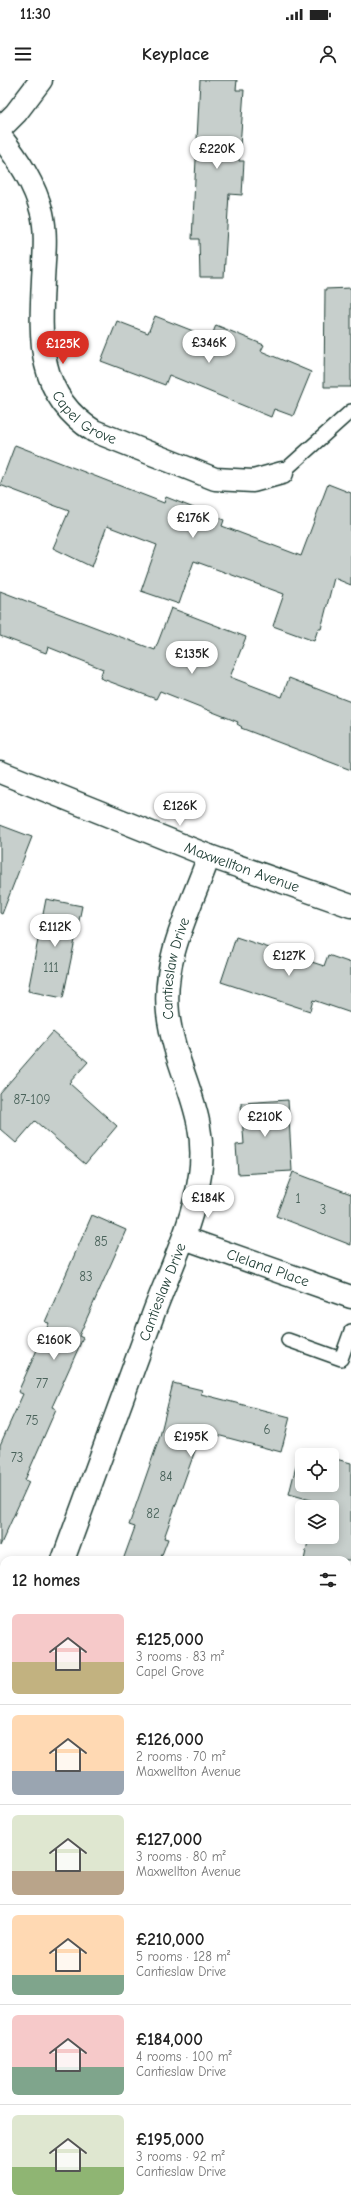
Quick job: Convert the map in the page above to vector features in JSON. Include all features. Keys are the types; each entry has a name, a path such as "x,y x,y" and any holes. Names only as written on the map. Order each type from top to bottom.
{"main road":[{"path":"0,129 16,113 41,80"},
{"name":"Capel Grove","path":"0,136 28,176 42,213 45,236 42,352 47,372 64,406 77,421 94,431 215,480 253,481 282,473"},
{"name":"Maxwellton Avenue","path":"0,772 209,856 351,906"},
{"name":"Cantieslaw Drive","path":"64,1556 161,1292 184,1238 200,1174 201,1133 198,1114 174,1043 168,1012 168,985 171,964 178,936 209,856"},
{"name":"Cleland Place","path":"184,1238 351,1297"}],"lane":[{"path":"282,473 351,410"},
{"path":"288,1340 341,1359 351,1331"}],"building":[{"path":"200,80 237,80 236,90 244,90 239,161 244,161 242,195 229,194 224,277 200,277 199,239 192,239"},
{"path":"351,288 351,387 324,387 325,289"},
{"path":"155,316 211,338 216,325 264,345 261,351 311,372 293,416 274,409 271,417 169,375 165,385 101,361 117,321 148,333"},
{"path":"15,445 164,503 166,497 224,520 222,526 301,556 328,484 351,493 351,585 334,578 321,629 318,629 314,641 273,626 284,594 194,561 179,604 141,591 157,545 107,526 92,567 53,548 69,511 0,485"},
{"path":"0,591 155,650 171,608 246,637 230,677 282,697 289,678 351,702 351,770 241,728 242,727 237,724 238,722 160,691 156,699 100,678 103,669 48,647 46,653 0,636"},
{"path":"0,825 32,837 2,914 0,913"},
{"path":"46,899 82,906 63,998 28,991"},
{"path":"236,937 324,966 328,955 351,963 351,1013 313,1000 310,1011 221,982"},
{"path":"53,1032 88,1062 69,1083 117,1126 85,1164 35,1121 16,1143 0,1129 0,1093"},
{"path":"288,1100 292,1171 238,1174 236,1145 244,1144 241,1103"},
{"path":"293,1172 351,1194 351,1245 276,1216"},
{"path":"92,1215 126,1230 79,1336 83,1338 52,1407 56,1409 25,1480 29,1482 0,1546 0,1445 23,1394 18,1392 49,1323 45,1322"},
{"path":"173,1383 202,1390 201,1394 290,1417 281,1452 202,1431 164,1538 168,1539 162,1556 124,1556 135,1527 129,1525 160,1436"},
{"path":"339,1460 351,1463 351,1556 305,1556 307,1544 339,1544 339,1500 311,1500 289,1494 295,1470 295,1492 339,1492"}]}
